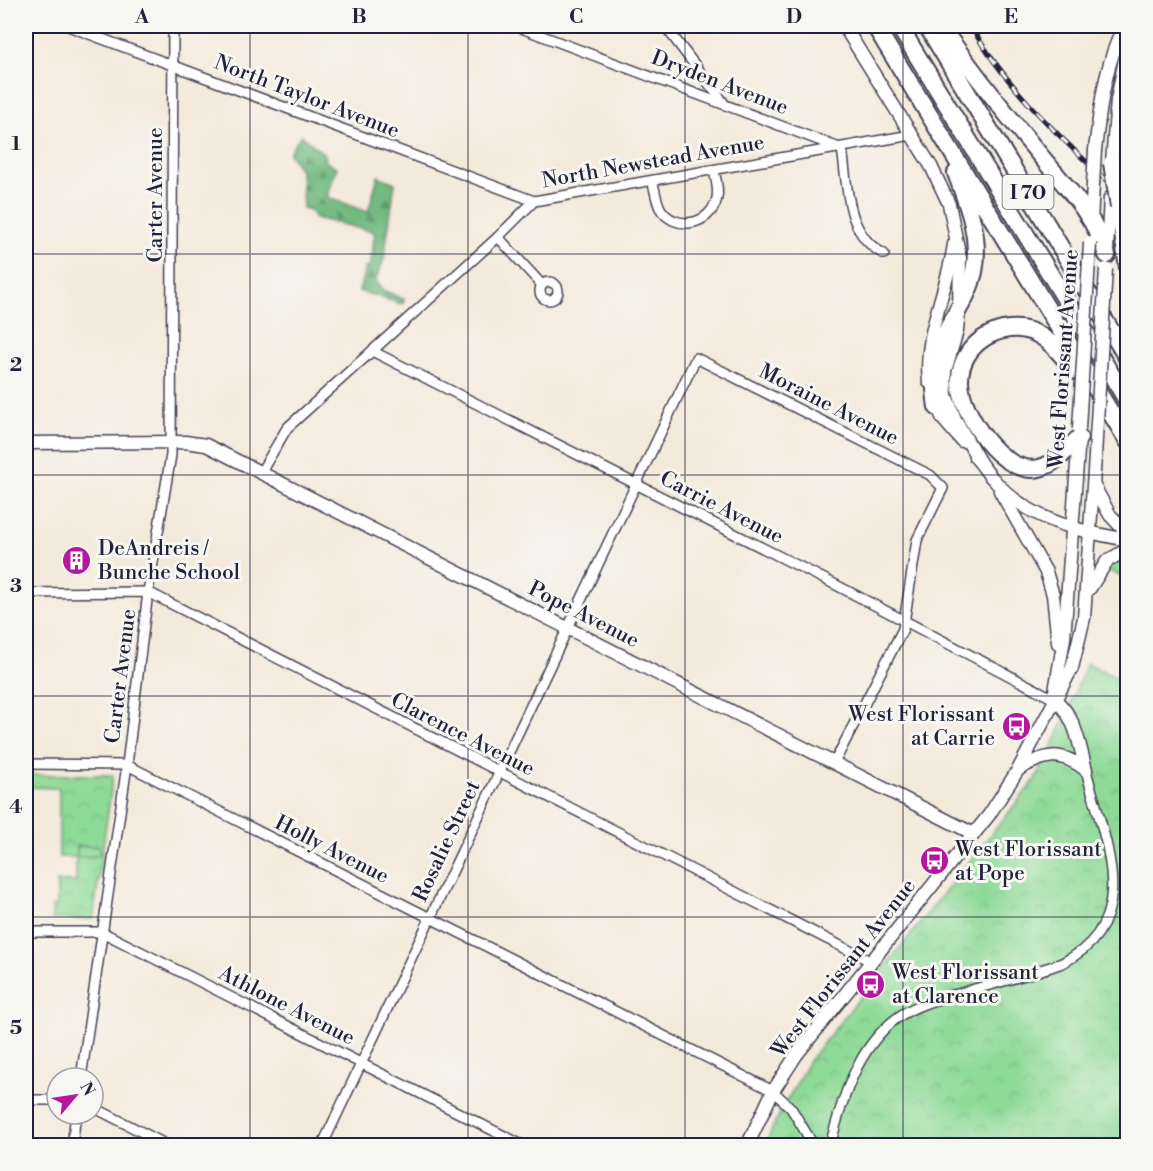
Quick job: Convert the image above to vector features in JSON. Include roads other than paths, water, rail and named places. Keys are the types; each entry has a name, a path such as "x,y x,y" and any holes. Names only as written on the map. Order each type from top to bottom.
{"highway":[{"name":"I 70","path":"875,26 1128,441"},
{"path":"899,26 1128,402"},
{"name":"I 70","path":"927,26 1128,359"},
{"path":"940,26 989,93 1092,220 1106,262"},
{"path":"937,406 934,384 937,358 944,336 971,283 976,243 970,210 945,141"},
{"path":"1112,164 1114,202 1128,268"},
{"path":"1079,434 1060,457 1040,468 1026,470 1012,465 998,454 969,412 962,396 959,381 962,368 975,345 984,337 1006,328 1034,332 1055,348 1106,407"}],"main road":[{"path":"844,26 942,185 956,228 960,258 959,310 957,331 945,371 946,395 955,419 979,461"},
{"name":"West Florissant Avenue","path":"1054,699 1060,661 1072,529 1095,150 1105,79 1115,44 1124,26"},
{"path":"1112,164 1117,99 1128,44"},
{"name":"West Florissant Avenue","path":"747,1146 773,1091 797,1054 974,834 1018,770 1072,668 1086,595 1106,262 1114,202"},
{"path":"956,228 951,263 927,354 929,386 949,427 993,480 1046,572 1053,595 1060,661"},
{"path":"26,443 172,443"},
{"name":"Pope Avenue","path":"172,443 206,445 974,834"},
{"path":"993,480 1034,513 1072,529 1128,540"},
{"path":"1094,485 1110,515 1128,534"},
{"path":"1086,595 1098,571 1107,561 1128,549"},
{"path":"1054,699 1065,707 1071,716 1086,770"},
{"path":"1018,770 1037,759 1062,756 1086,770"}],"street":[{"name":"North Taylor Avenue","path":"68,26 534,201"},
{"name":"Carter Avenue","path":"83,1066 127,765 148,592 172,443 173,26"},
{"name":"Dryden Avenue","path":"516,26 723,102 842,149"},
{"path":"665,26 723,102"},
{"name":"North Newstead Avenue","path":"261,472 287,428 498,237 534,201 842,149 911,135"},
{"path":"842,149 855,226 869,244 884,254"},
{"path":"652,181 660,208 680,224 692,223 705,218 713,210 717,198 714,171"},
{"path":"498,237 542,285"},
{"name":"Carrie Avenue","path":"372,351 904,620 1054,699"},
{"name":"Rosalie Street","path":"322,1146 566,627 696,358"},
{"name":"Moraine Avenue","path":"696,358 930,475 943,488 917,540 904,620"},
{"name":"Clarence Avenue","path":"26,593 148,592 872,962"},
{"path":"834,763 903,629 904,620"},
{"name":"Holly Avenue","path":"26,764 127,765 773,1091 791,1108 814,1146"},
{"path":"830,1146 849,1083 874,1041 898,1017 925,1003 1062,963 1075,957 1098,934 1110,909 1114,886 1086,770"},
{"name":"Athlone Avenue","path":"26,932 102,932 524,1146"},
{"path":"26,1100 45,1100"},
{"path":"105,1113 169,1146"},
{"path":"72,1146 74,1126"}],"railway":[{"path":"971,26 986,51 1023,97 1128,201"}],"place":[{"name":"DeAndreis / Bunche School","path":"77,560"},
{"name":"West Florissant at Carrie","path":"1016,726"},
{"name":"West Florissant at Pope","path":"934,861"},
{"name":"West Florissant at Clarence","path":"871,984"}]}
